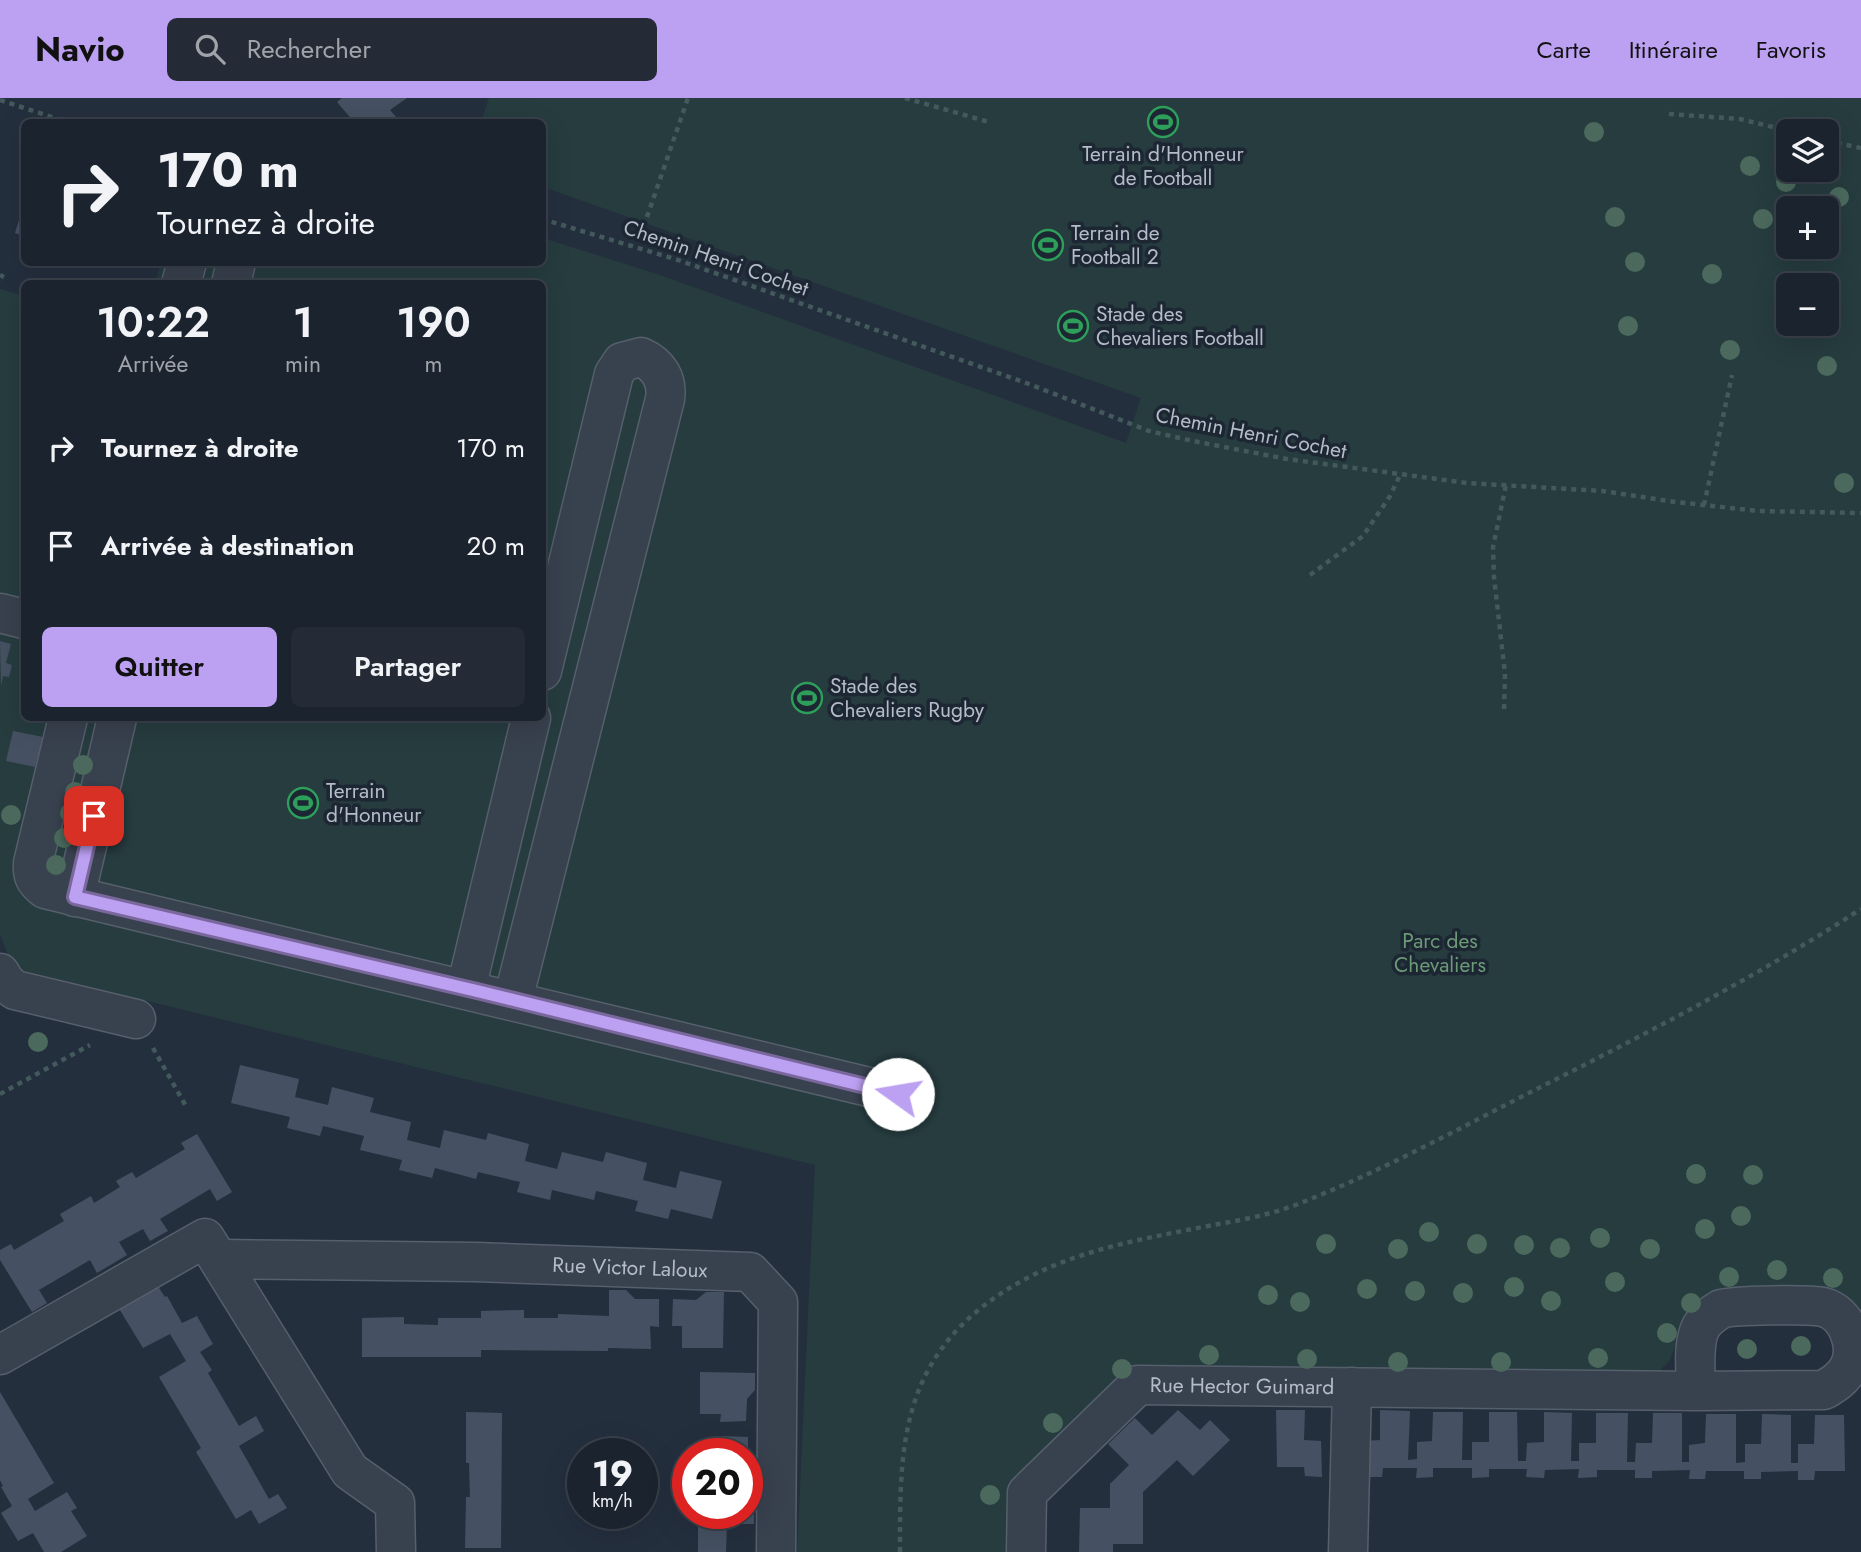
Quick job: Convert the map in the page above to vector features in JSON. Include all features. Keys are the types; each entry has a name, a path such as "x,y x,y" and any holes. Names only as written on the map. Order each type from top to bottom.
{"street":[{"path":"513,1000 665,399 662,376 654,364 641,358 622,362 614,374 546,654"},
{"path":"0,613 21,618"},
{"path":"75,897 116,721"},
{"path":"466,989 530,721"},
{"path":"74,723 33,863 32,874 45,889 898,1094"},
{"path":"0,973 6,983 15,990 136,1019"},
{"path":"0,1355 205,1238 350,1471 395,1503 396,1552"},
{"name":"Rue Victor Laloux","path":"219,1259 476,1262 750,1272 778,1302 776,1552"},
{"name":"Rue Hector Guimard","path":"1026,1552 1027,1493 1139,1385 1696,1391"},
{"name":"Rue Hector Guimard","path":"1348,1552 1352,1387"}],"path":[{"path":"647,217 688,98"},
{"path":"905,98 989,122"},
{"path":"0,100 58,119"},
{"path":"1669,114 1740,119 1776,128"},
{"path":"1839,143 1861,148"},
{"name":"Chemin Henri Cochet","path":"546,220 678,260 876,328 1149,431 1287,459 1400,475 1602,491 1758,511 1861,513"},
{"path":"1704,505 1732,375"},
{"path":"1310,575 1363,536 1390,496 1400,475"},
{"path":"1504,709 1505,674 1493,547 1506,485"},
{"path":"900,1552 902,1455 914,1398 926,1372 942,1349 976,1312 1000,1294 1031,1275 1095,1249 1251,1218 1320,1195 1597,1059 1751,976 1861,909"},
{"path":"0,1094 136,1019 187,1108"}],"green space":[{"name":"Parc des Chevaliers","path":"489,98 1861,98 1861,1330 1802,1290 1749,1286 1725,1293 1695,1316 1670,1360 1657,1373 1131,1374 1015,1489 1012,1552 797,1552 815,1165 13,968 0,934 0,289 21,295 21,721 546,721 546,280 156,280 160,266 546,266 546,239 663,276 1126,443 1141,398 546,188 546,119 482,119"}],"building":[{"path":"342,98 407,98 390,110 396,119 351,119 337,102"},
{"path":"21,214 21,235 15,233"},
{"path":"0,641 11,644 6,663 12,665 9,677 3,676 1,686"},
{"path":"13,731 43,737 43,761 37,759 35,767 6,761"},
{"path":"240,1065 299,1079 295,1097 328,1105 332,1087 374,1098 370,1112 411,1122 407,1140 440,1148 444,1130 486,1140 488,1133 529,1144 525,1161 557,1169 562,1152 603,1162 606,1152 647,1163 643,1180 676,1188 680,1171 722,1181 712,1219 671,1209 668,1219 635,1211 638,1201 596,1191 594,1200 552,1190 550,1200 517,1192 520,1182 478,1172 476,1179 435,1168 432,1178 399,1170 402,1160 360,1150 364,1136 323,1126 320,1136 287,1128 290,1117 231,1103"},
{"path":"197,1134 232,1192 217,1201 210,1189 160,1219 168,1231 150,1241 143,1229 119,1242 127,1255 97,1273 90,1260 39,1290 47,1303 32,1312 0,1260 0,1250 11,1244 14,1250 64,1221 60,1214 91,1196 94,1203 120,1187 116,1181 132,1172 136,1178 185,1149 181,1143"},
{"path":"153,1279 165,1297 167,1296 182,1323 197,1316 213,1344 200,1352 212,1370 208,1373 239,1426 256,1416 264,1431 239,1446 269,1499 278,1494 287,1508 259,1524 251,1510 236,1519 196,1452 201,1448 159,1377 186,1361 170,1334 143,1348 115,1302"},
{"path":"609,1290 626,1290 635,1299 659,1299 659,1327 650,1326 651,1349 481,1350 481,1357 362,1357 362,1318 404,1317 404,1324 438,1325 438,1318 481,1318 481,1311 524,1310 524,1318 558,1318 558,1314 609,1316"},
{"path":"706,1292 724,1292 723,1348 682,1348 682,1326 672,1326 673,1299 696,1300"},
{"path":"700,1372 755,1373 755,1390 747,1399 746,1421 720,1422 721,1414 700,1414"},
{"path":"0,1392 54,1483 28,1499 35,1511 67,1492 77,1508 71,1511 87,1536 61,1552 44,1552 33,1533 18,1541 1,1513 12,1506 0,1480"},
{"path":"1178,1410 1200,1430 1210,1420 1230,1440 1193,1476 1177,1460 1143,1492 1143,1544 1113,1544 1113,1552 1079,1552 1080,1508 1110,1508 1110,1484 1129,1465 1108,1444 1135,1418 1152,1435"},
{"path":"1276,1410 1305,1410 1304,1440 1321,1441 1322,1477 1305,1476 1304,1467 1277,1467"},
{"path":"1380,1410 1410,1411 1408,1460 1417,1459 1417,1442 1432,1441 1433,1412 1463,1412 1462,1460 1472,1460 1472,1442 1489,1442 1489,1412 1517,1412 1518,1461 1526,1461 1527,1443 1544,1442 1544,1412 1572,1413 1571,1461 1579,1461 1579,1443 1596,1443 1596,1413 1628,1413 1627,1462 1635,1462 1636,1443 1652,1443 1653,1413 1682,1413 1682,1462 1689,1462 1689,1445 1705,1443 1706,1414 1736,1414 1736,1463 1745,1462 1745,1444 1761,1444 1762,1414 1791,1415 1791,1463 1798,1463 1798,1444 1814,1444 1815,1415 1844,1415 1845,1471 1815,1471 1814,1480 1798,1480 1798,1471 1761,1472 1761,1479 1744,1479 1744,1471 1706,1471 1705,1479 1689,1479 1690,1470 1652,1471 1652,1478 1635,1478 1635,1470 1597,1470 1597,1477 1578,1478 1579,1469 1545,1470 1544,1478 1526,1477 1527,1469 1489,1469 1489,1477 1472,1478 1472,1468 1433,1468 1433,1477 1416,1478 1417,1468 1383,1468 1382,1477 1363,1477 1364,1441 1380,1440"},
{"path":"466,1412 502,1413 501,1548 465,1548 466,1497 470,1497 469,1463 466,1463"},
{"path":"721,1436 748,1437 748,1438"},
{"path":"698,1529 727,1529 726,1552 698,1552"}],"place":[{"name":"Terrain d'Honneur de Football","path":"1163,122"},
{"name":"Terrain de Football 2","path":"1048,245"},
{"name":"Stade des Chevaliers Football","path":"1073,326"},
{"name":"Stade des Chevaliers Rugby","path":"807,698"},
{"name":"Terrain d'Honneur","path":"303,803"}],"route":[{"path":"94,816 75,897 477,991 898,1094"}]}
